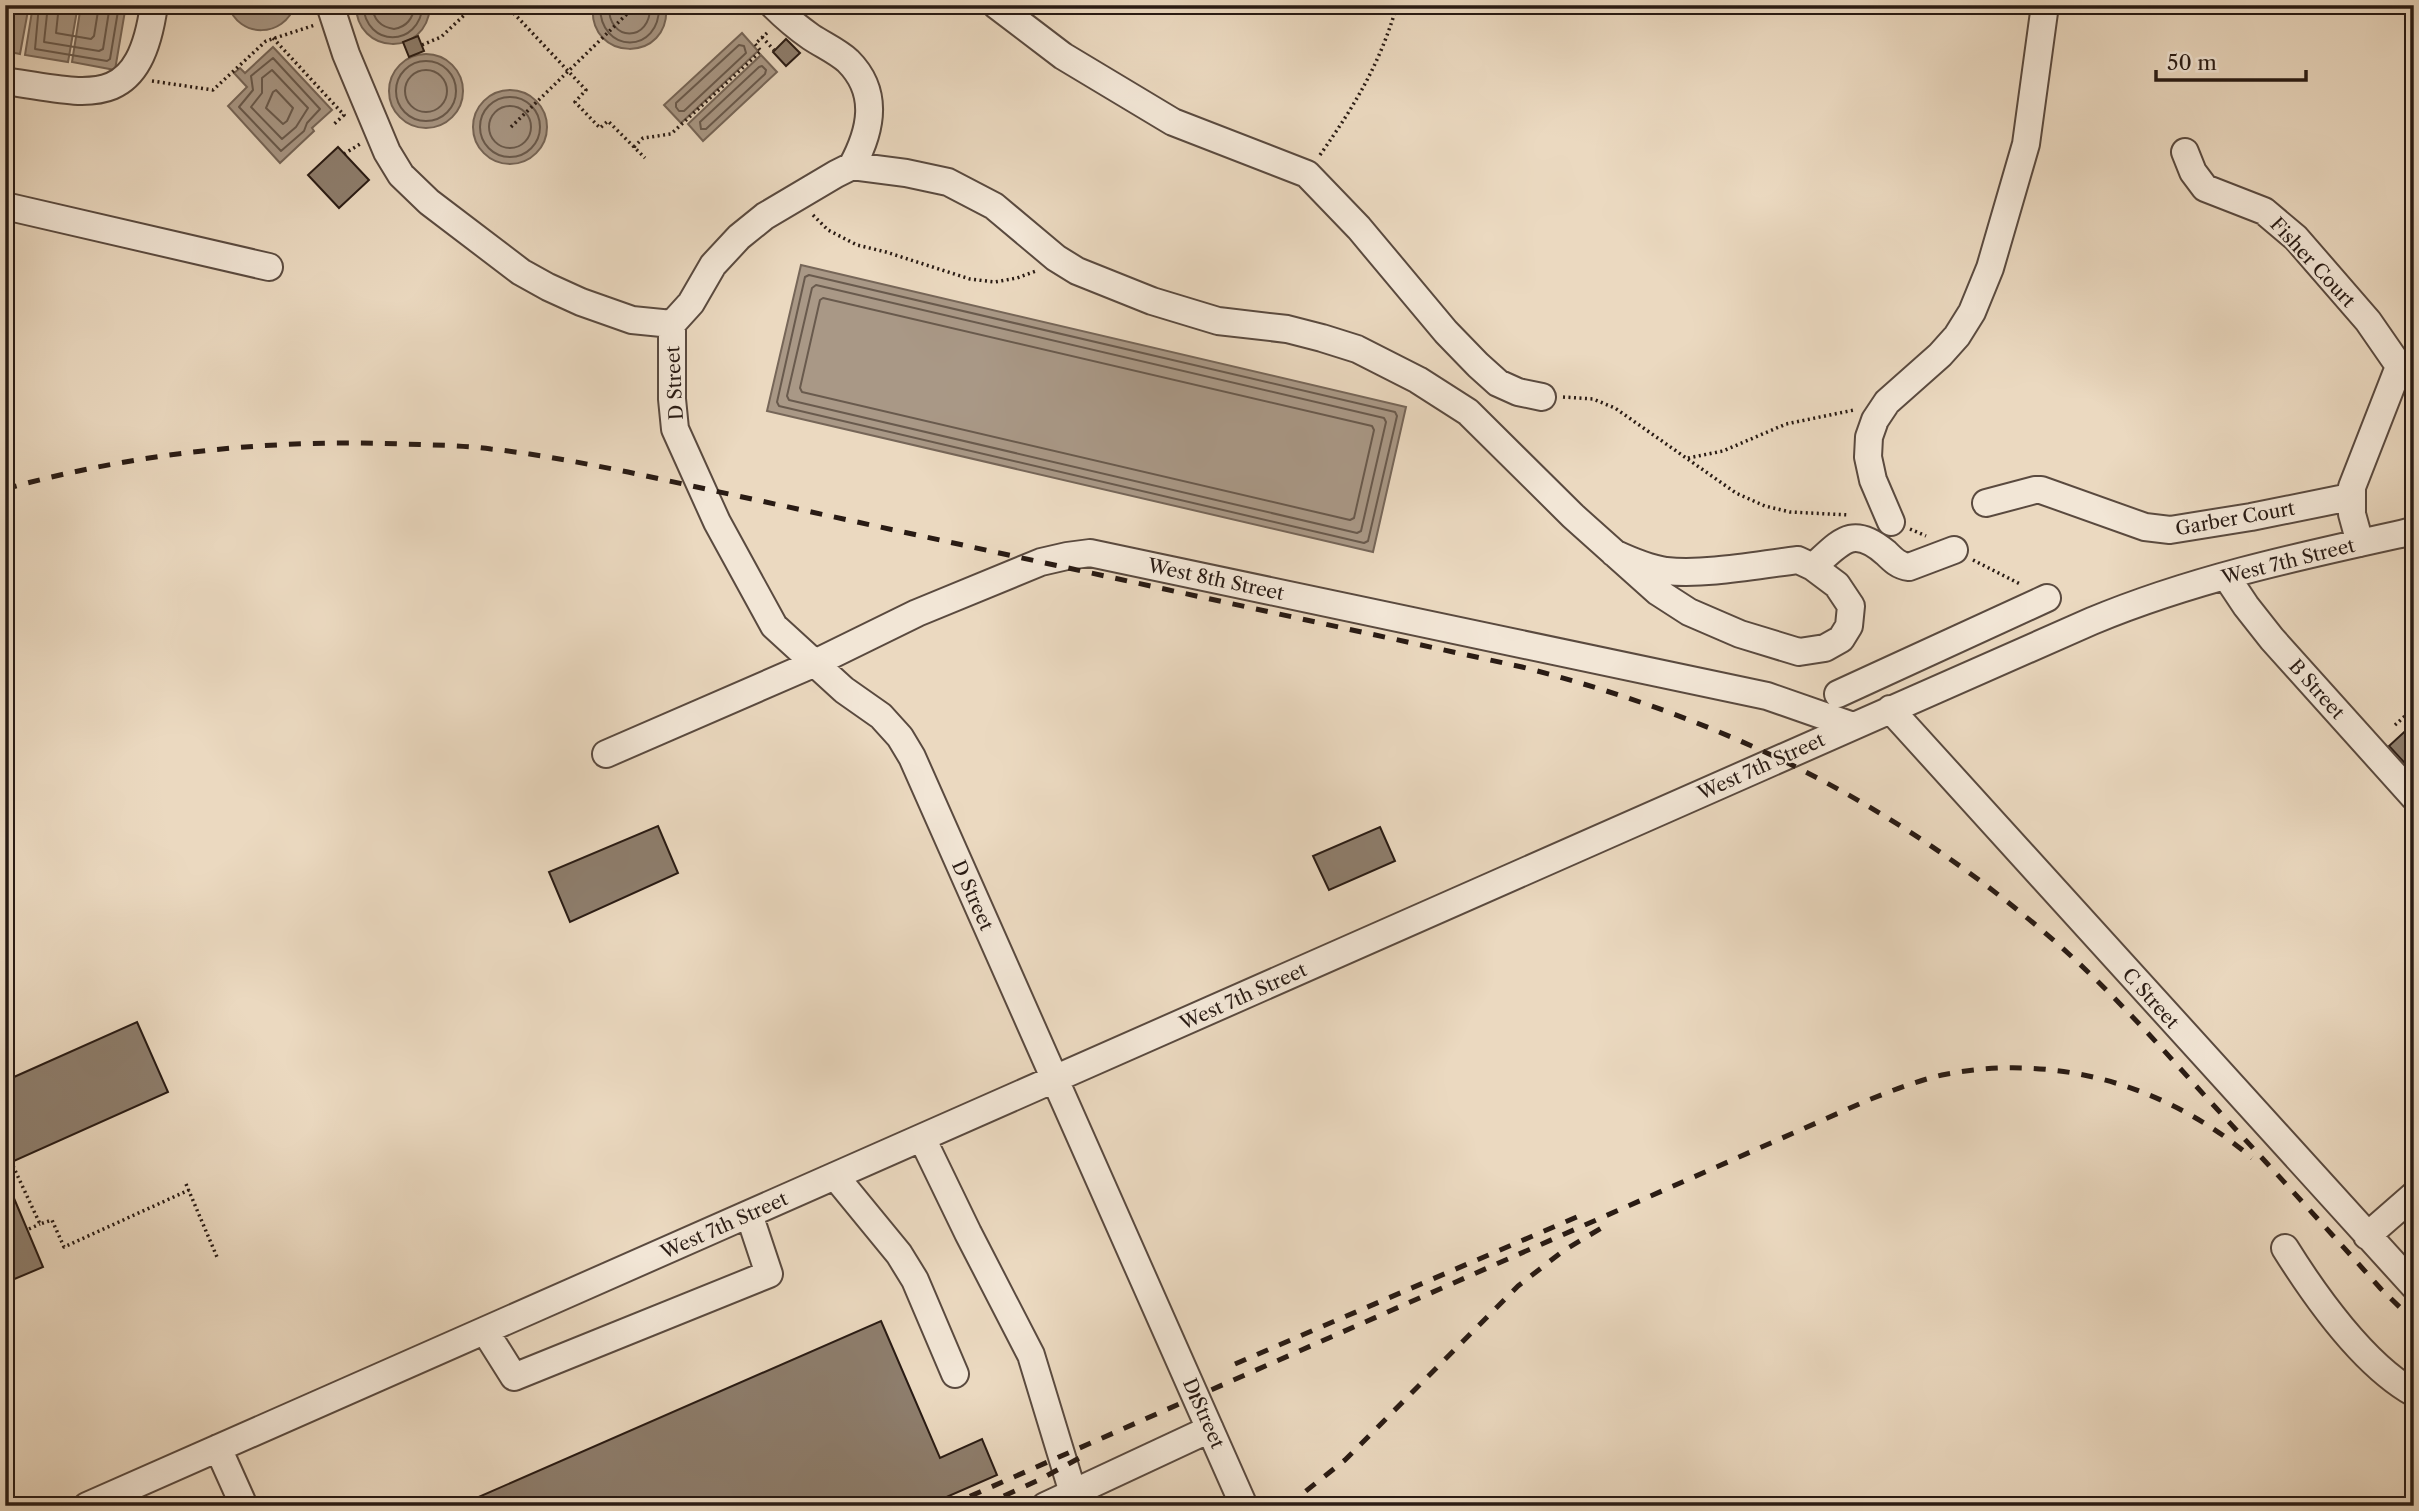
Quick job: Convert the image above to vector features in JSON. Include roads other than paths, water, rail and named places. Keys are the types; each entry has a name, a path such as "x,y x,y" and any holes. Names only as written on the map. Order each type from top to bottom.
{"street":[{"path":"5,81 89,92 101,90 126,77 135,68 151,25 154,5"},
{"path":"996,5 1063,55 1173,122 1307,174 1344,212 1446,332 1478,365 1498,383 1518,393 1542,397"},
{"path":"1891,522 1873,480 1868,457 1869,438 1875,420 1887,402 1940,355 1957,336 1972,312 1990,268 2026,144 2045,5"},
{"path":"332,12 387,152 401,175 429,202 522,272 548,287 632,320 672,324 691,303 713,265 739,237 765,216 852,166 869,129 863,84 847,60 811,37 779,10"},
{"name":"Fisher Court","path":"2185,152 2193,172 2205,188 2264,211 2296,238 2407,369"},
{"path":"852,166 948,182 994,206 1056,258 1077,271 1180,310 1218,321 1287,329 1322,338 1357,349 1398,369 1468,412 1614,553 1658,592 1689,612 1740,634 1799,652 1825,648 1841,639 1849,626 1851,606 1846,595 1813,567 1798,561 1691,571 1665,570 1641,565 1614,553"},
{"path":"5,206 269,267"},
{"name":"D Street","path":"672,324 672,399 676,429 717,522 774,626 813,664 881,716 906,747 1244,1506"},
{"path":"2360,543 2350,497 2356,470 2407,369"},
{"name":"Garber Court","path":"1986,503 2041,490 2145,527 2170,530 2350,497"},
{"name":"West 7th Street","path":"87,1506 2134,603 2226,576 2414,531"},
{"path":"1813,567 1847,538 1867,539 1901,566 1909,568 1954,550"},
{"name":"West 8th Street","path":"606,754 813,664 917,613 1021,570 1067,556 1090,553 1767,696 1853,726"},
{"name":"B Street","path":"2226,576 2272,639 2414,797"},
{"path":"1838,694 2047,598"},
{"name":"C Street","path":"1890,709 2414,1286"},
{"path":"922,1138 1031,1355 1073,1493"},
{"path":"835,1176 899,1254 915,1280 955,1374"},
{"path":"2367,1236 2414,1195"},
{"path":"485,1331 514,1377 769,1274 748,1214"},
{"path":"2285,1248 2310,1288 2349,1336 2377,1364 2414,1393"},
{"path":"1045,1506 1210,1429"},
{"path":"218,1448 244,1506"}],"water":[{"path":"5,5 29,5 20,54 5,51"},
{"path":"33,5 78,5 68,62 25,55"},
{"path":"81,5 126,5 115,70 72,62"},
{"path":"228,5 295,5 281,24 262,30 251,29 242,24"},
{"path":"356,5 430,7 426,24 417,35 405,42 391,44 378,41 367,34 359,22"},
{"path":"593,5 666,5 664,24 656,38 644,46 629,49 615,46 603,38 595,24"},
{"path":"742,33 758,51 681,123 664,105"},
{"path":"273,47 332,110 280,163 228,106 247,87 234,73 240,68 245,73"},
{"path":"426,54 440,57 452,65 460,77 463,91 460,105 452,117 440,125 426,128 412,125 400,117 392,105 389,91 392,77 400,65 412,57"},
{"path":"761,55 777,72 703,141 688,124"},
{"path":"510,90 524,93 536,101 544,113 547,127 544,141 536,153 524,161 510,164 496,161 484,153 476,141 473,127 476,113 484,101 496,93"},
{"path":"801,265 1406,407 1373,552 767,411"}],"railway":[{"path":"5,489 102,466 201,451 251,447 351,443 457,446 508,451 628,472 1522,667 1663,710 1795,766 1858,800 1919,838 2037,926 2124,1008 2381,1289 2414,1321"},
{"path":"948,1506 1866,1101 1932,1077 1984,1069 2025,1068 2107,1080 2183,1111 2252,1158"},
{"path":"1235,1364 1586,1213"},
{"path":"1287,1506 1345,1460 1518,1286 1563,1251 1608,1224"},
{"path":"982,1506 1083,1456"}]}
